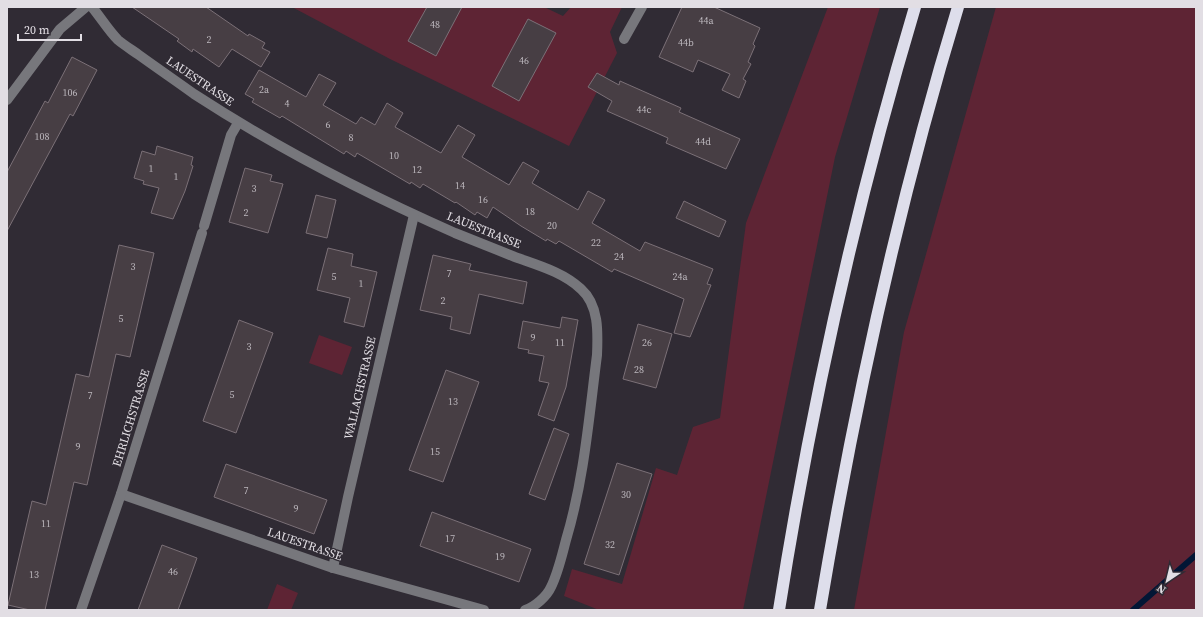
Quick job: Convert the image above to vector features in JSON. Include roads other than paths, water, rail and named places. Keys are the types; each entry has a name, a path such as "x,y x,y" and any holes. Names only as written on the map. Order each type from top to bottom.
{"highway":[{"path":"779,610 791,533 828,346 876,147 897,66 915,7"},
{"path":"820,610 834,525 869,348 937,76 958,7"}],"street":[{"path":"7,100 60,29 86,7"},
{"name":"LAUESTRASSE","path":"92,7 118,40 238,123 283,149 414,215 488,247 552,271 569,279 582,289 591,302 596,318 598,335 597,355 580,482 568,533 551,587 543,598 530,608 524,610"},
{"path":"624,39 642,7"},
{"name":"EHRLICHSTRASSE","path":"81,610 121,494 231,136 238,123"},
{"name":"WALLACHSTRASSE","path":"333,568 348,497 414,215"},
{"name":"LAUESTRASSE","path":"121,494 333,568 484,610"}],"waterway":[{"path":"1133,610 1196,555"}]}
